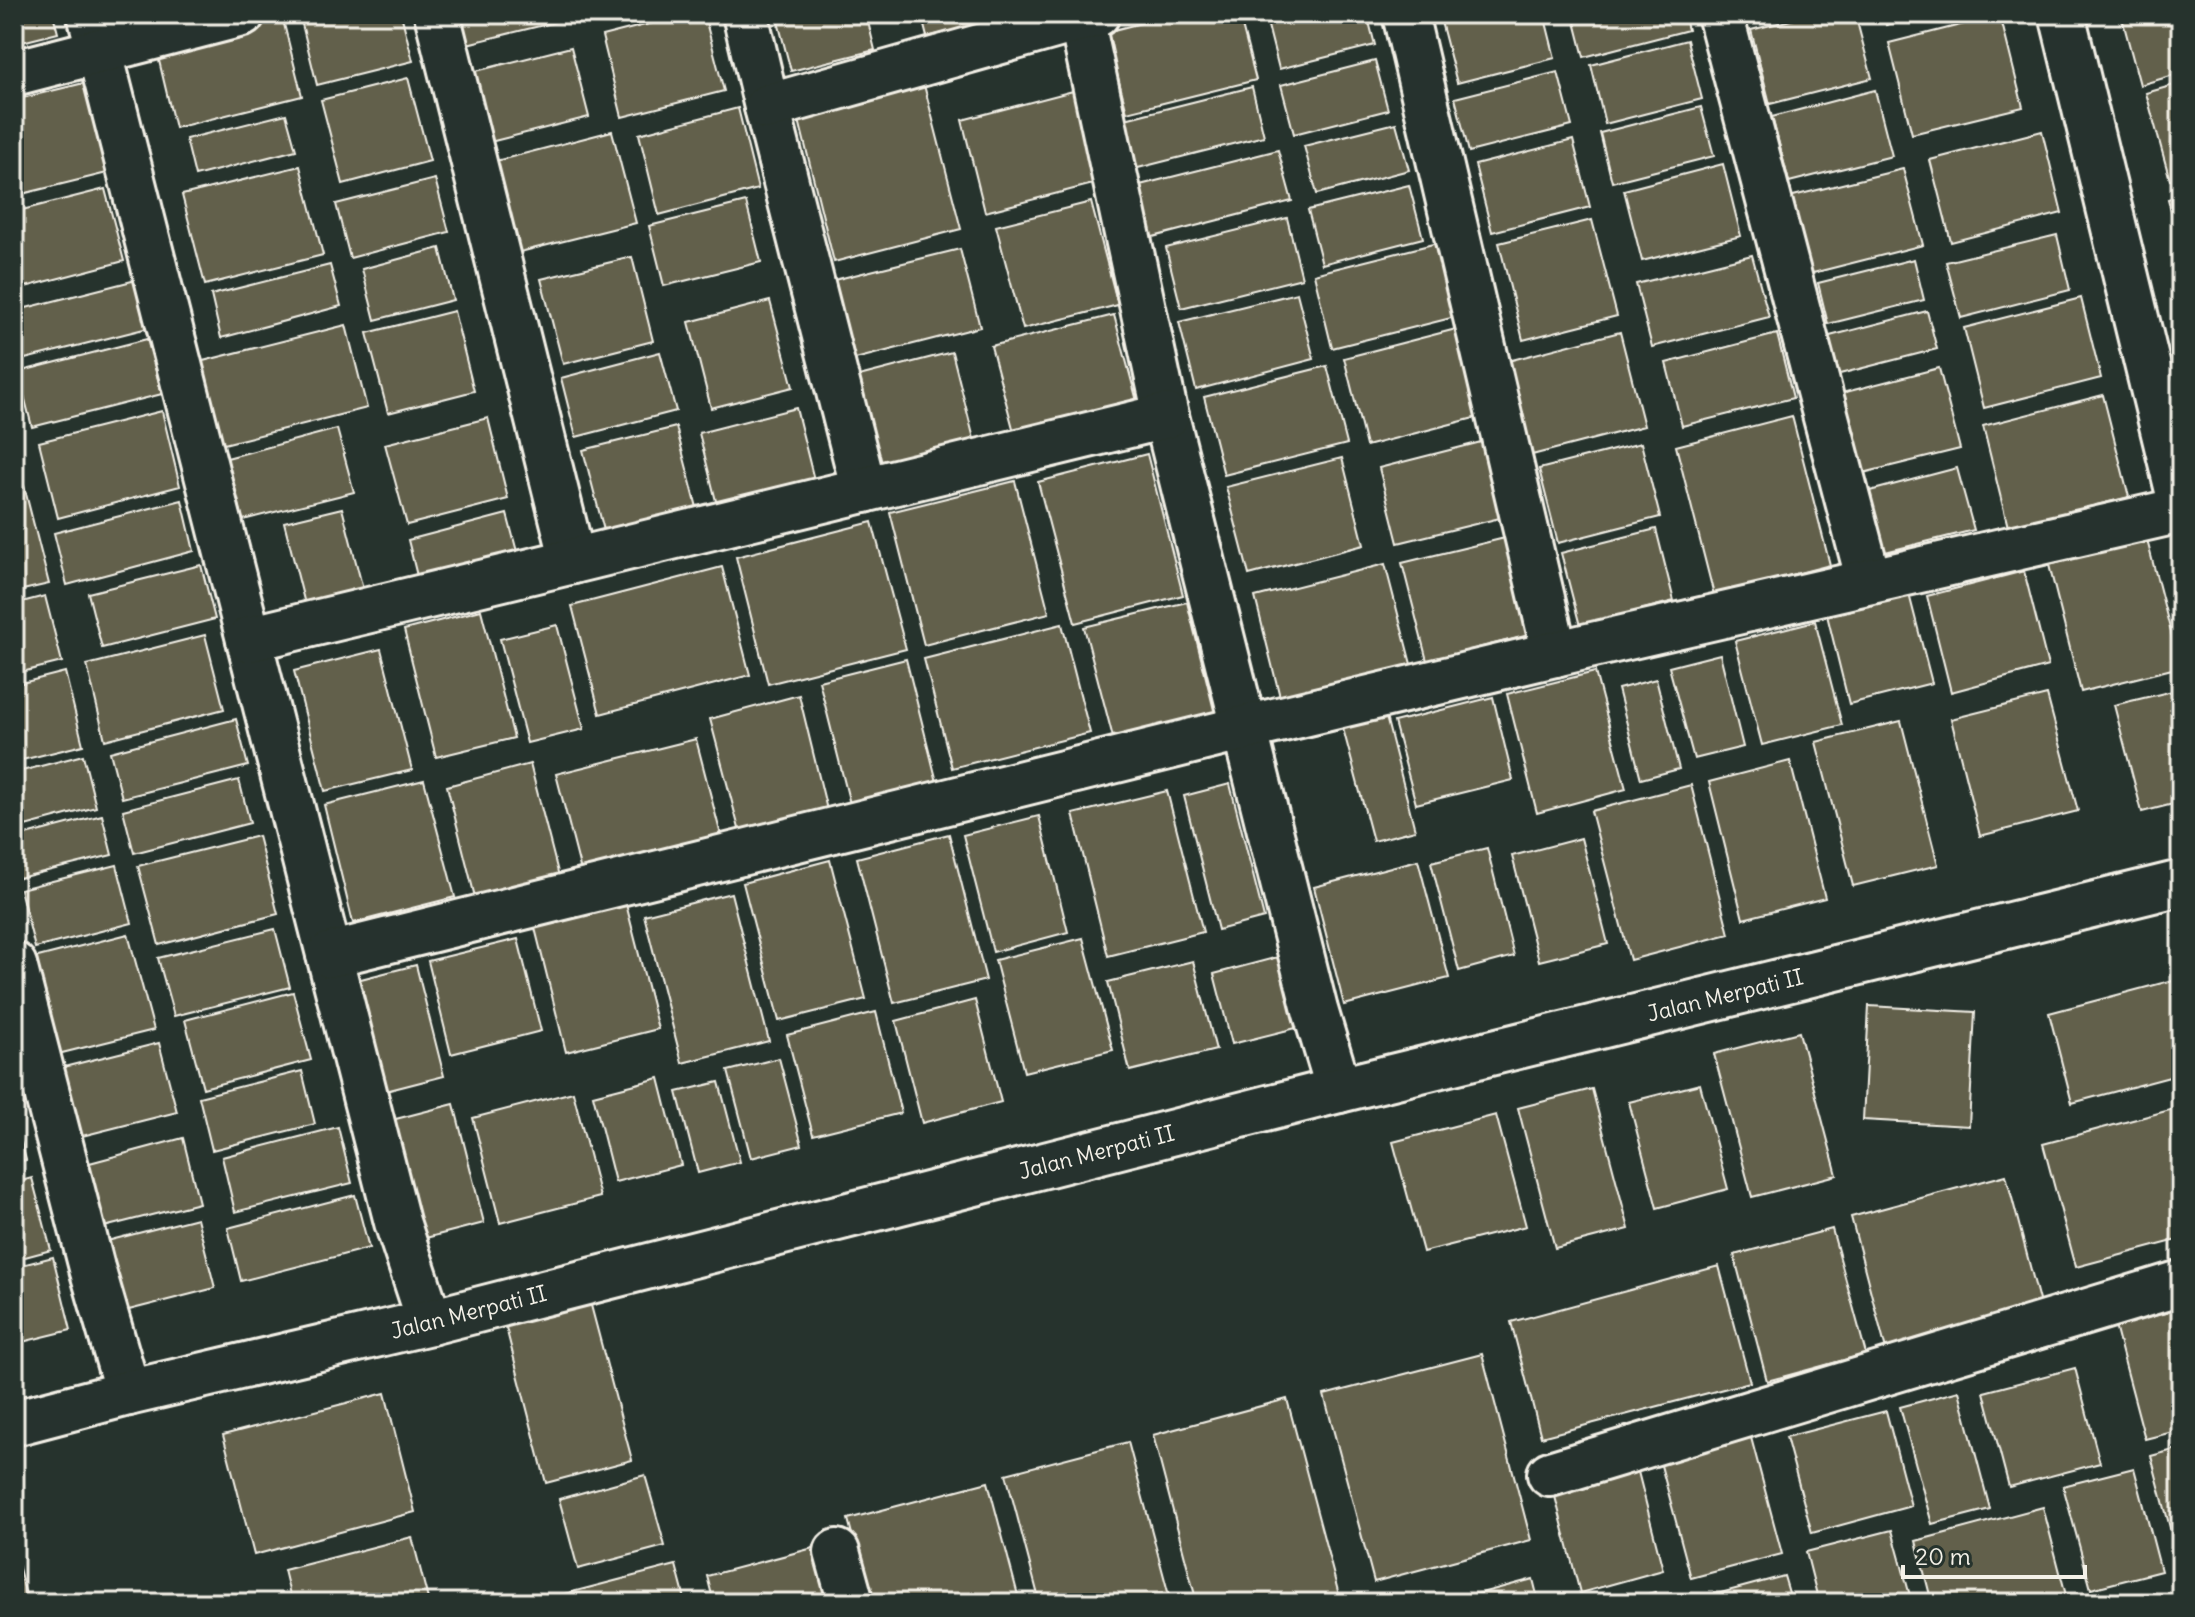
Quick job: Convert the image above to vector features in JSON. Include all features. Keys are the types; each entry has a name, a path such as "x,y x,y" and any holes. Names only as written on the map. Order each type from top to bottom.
{"street":[{"path":"14,73 95,32 242,14"},
{"path":"437,14 573,561"},
{"path":"745,14 864,490"},
{"path":"1405,14 1555,654"},
{"path":"1720,14 1869,581"},
{"path":"2062,14 2181,503"},
{"path":"767,107 1089,16 1166,416 1315,1010 1339,1090"},
{"path":"95,32 397,1222 430,1322"},
{"path":"249,639 1166,416"},
{"path":"329,955 1245,728 2181,510"},
{"name":"Jalan Merpati II","path":"14,1423 430,1322 1339,1090 2181,883"},
{"path":"14,965 92,1268 128,1393"},
{"path":"1550,1474 2181,1283"},
{"path":"837,1552 851,1603"}],"building":[{"path":"14,14 53,14 58,33 14,44"},
{"path":"326,14 401,14 413,61 317,85 301,20"},
{"path":"456,14 558,14 560,21 463,45"},
{"path":"688,14 704,14 724,91 622,117 602,36"},
{"path":"776,14 866,14 875,50 791,71"},
{"path":"921,14 1008,14 1009,17 927,37"},
{"path":"1176,14 1239,14 1256,80 1127,112 1106,32"},
{"path":"1265,14 1367,14 1375,45 1279,69"},
{"path":"1439,14 1544,14 1555,58 1457,83"},
{"path":"1573,14 1684,14 1688,30 1584,57"},
{"path":"1815,14 1855,14 1872,78 1770,104 1751,30"},
{"path":"1883,14 1930,14 1886,25"},
{"path":"2121,14 2181,14 2181,73 2140,85"},
{"path":"2000,15 2023,107 1912,134 1889,43"},
{"path":"282,16 302,96 175,128 156,48"},
{"path":"1687,40 1702,99 1605,124 1591,65"},
{"path":"571,47 589,117 490,142 472,72"},
{"path":"1375,61 1388,110 1294,134 1281,85"},
{"path":"1558,72 1572,126 1469,152 1455,98"},
{"path":"408,78 430,161 343,184 321,100"},
{"path":"84,83 107,173 14,196 14,100"},
{"path":"2181,83 2181,177 2170,180 2146,93"},
{"path":"924,85 961,229 834,262 798,116"},
{"path":"1252,87 1264,136 1134,169 1121,120"},
{"path":"1875,90 1892,156 1789,182 1772,117"},
{"path":"1073,91 1097,183 985,212 962,120"},
{"path":"1701,107 1714,156 1612,182 1600,133"},
{"path":"738,108 758,189 659,215 639,134"},
{"path":"286,114 296,150 195,176 186,139"},
{"path":"1396,123 1409,170 1317,194 1304,146"},
{"path":"612,131 636,223 516,253 492,162"},
{"path":"2042,131 2062,213 1951,242 1930,160"},
{"path":"1573,140 1590,207 1492,232 1475,165"},
{"path":"1278,150 1292,201 1149,238 1136,186"},
{"path":"1723,164 1741,236 1642,261 1624,190"},
{"path":"300,166 323,255 205,285 182,195"},
{"path":"1903,169 1923,245 1809,274 1789,197"},
{"path":"435,179 449,232 350,258 336,204"},
{"path":"1409,185 1423,238 1322,264 1308,210"},
{"path":"105,189 124,261 14,290 14,212"},
{"path":"2181,195 2181,236 2178,237 2168,199"},
{"path":"746,202 761,262 664,286 649,226"},
{"path":"1091,202 1118,305 1023,329 996,226"},
{"path":"1287,218 1302,278 1181,308 1166,248"},
{"path":"1592,220 1617,316 1523,340 1499,243"},
{"path":"2057,235 2070,290 1961,318 1946,262"},
{"path":"1441,242 1459,316 1332,348 1314,274"},
{"path":"440,248 453,300 375,320 362,269"},
{"path":"960,249 980,327 855,359 834,280"},
{"path":"1752,255 1769,317 1652,347 1636,284"},
{"path":"632,257 653,341 563,364 541,279"},
{"path":"1914,259 1924,300 1828,324 1818,283"},
{"path":"330,265 341,306 221,338 211,295"},
{"path":"136,280 148,328 17,361 14,311"},
{"path":"1297,293 1314,359 1196,390 1179,322"},
{"path":"2081,298 2101,378 1984,408 1964,328"},
{"path":"770,301 793,387 711,408 689,322"},
{"path":"454,311 474,391 388,413 367,333"},
{"path":"1927,311 1937,349 1832,376 1822,338"},
{"path":"1114,315 1137,401 1014,432 991,346"},
{"path":"346,325 367,408 220,445 199,362"},
{"path":"1456,329 1478,417 1366,446 1344,358"},
{"path":"1620,332 1644,426 1532,455 1508,361"},
{"path":"1777,334 1793,398 1682,426 1666,363"},
{"path":"147,339 162,394 32,427 18,372"},
{"path":"660,352 676,411 576,437 561,378"},
{"path":"952,352 975,443 881,467 859,376"},
{"path":"1327,366 1347,444 1224,475 1204,397"},
{"path":"1939,368 1960,449 1863,473 1842,393"},
{"path":"2103,395 2129,497 2008,527 1983,426"},
{"path":"796,408 814,480 717,505 699,433"},
{"path":"162,411 180,486 58,518 39,442"},
{"path":"1792,416 1830,565 1714,595 1676,446"},
{"path":"488,418 508,499 407,525 385,444"},
{"path":"676,427 700,519 607,542 583,450"},
{"path":"337,429 354,492 243,520 227,458"},
{"path":"1489,440 1508,516 1398,543 1379,468"},
{"path":"1641,443 1660,517 1558,543 1539,469"},
{"path":"1147,454 1183,595 1075,623 1038,482"},
{"path":"1342,458 1364,545 1249,575 1226,487"},
{"path":"1957,468 1974,530 1877,554 1862,493"},
{"path":"1015,481 1049,613 924,645 890,512"},
{"path":"24,486 49,584 14,592 14,488"},
{"path":"182,500 194,551 67,585 54,533"},
{"path":"342,508 366,601 308,616 284,522"},
{"path":"507,514 520,563 420,588 408,540"},
{"path":"872,522 906,649 768,684 736,557"},
{"path":"1656,529 1674,601 1580,626 1561,553"},
{"path":"1505,538 1529,635 1427,661 1402,563"},
{"path":"2147,540 2180,667 2081,692 2049,565"},
{"path":"1385,564 1412,668 1281,701 1255,597"},
{"path":"201,565 215,619 102,648 88,593"},
{"path":"722,567 750,675 600,714 572,606"},
{"path":"2024,571 2048,666 1951,692 1927,596"},
{"path":"1909,594 1932,683 1849,704 1827,615"},
{"path":"45,596 62,662 14,674 14,604"},
{"path":"1187,602 1216,718 1115,745 1084,627"},
{"path":"481,610 514,738 436,757 404,630"},
{"path":"1815,621 1842,725 1762,745 1735,641"},
{"path":"1062,624 1090,733 952,768 924,659"},
{"path":"557,625 584,729 527,743 500,639"},
{"path":"205,635 224,709 105,740 87,665"},
{"path":"381,649 412,770 325,791 294,671"},
{"path":"1720,654 1743,747 1694,759 1669,667"},
{"path":"906,659 937,782 850,804 819,681"},
{"path":"65,672 83,745 14,762 14,685"},
{"path":"1595,672 1626,789 1537,813 1507,694"},
{"path":"1656,679 1679,769 1641,779 1618,689"},
{"path":"2181,689 2181,802 2142,812 2114,705"},
{"path":"799,695 829,818 742,840 710,719"},
{"path":"2047,695 2078,811 1980,836 1951,719"},
{"path":"1493,697 1513,780 1416,804 1394,722"},
{"path":"1384,709 1415,830 1373,841 1341,721"},
{"path":"236,719 248,766 122,798 110,752"},
{"path":"1901,721 1938,865 1853,886 1816,742"},
{"path":"696,739 723,843 583,879 556,774"},
{"path":"83,755 96,807 14,829 14,773"},
{"path":"1790,761 1825,898 1743,919 1709,782"},
{"path":"530,764 561,884 477,905 447,786"},
{"path":"239,780 250,823 134,853 123,810"},
{"path":"424,780 455,897 353,923 324,805"},
{"path":"1230,784 1264,918 1218,930 1184,796"},
{"path":"1691,785 1729,934 1630,960 1591,811"},
{"path":"1167,791 1203,932 1108,956 1073,814"},
{"path":"102,815 112,855 19,878 14,858 14,838"},
{"path":"1039,816 1068,932 993,952 963,835"},
{"path":"949,834 986,980 894,1003 857,858"},
{"path":"258,836 278,914 159,945 138,866"},
{"path":"1581,838 1608,944 1539,961 1512,856"},
{"path":"1487,848 1514,956 1459,971 1431,862"},
{"path":"830,860 866,999 779,1021 743,883"},
{"path":"1418,860 1449,978 1344,1005 1314,887"},
{"path":"117,865 132,923 35,948 20,889"},
{"path":"731,893 769,1041 682,1063 644,915"},
{"path":"626,904 658,1029 566,1052 535,928"},
{"path":"275,929 290,987 174,1016 158,958"},
{"path":"128,934 154,1030 58,1054 34,958"},
{"path":"1083,938 1113,1050 1024,1072 995,960"},
{"path":"518,939 541,1031 451,1054 428,961"},
{"path":"1282,956 1300,1027 1232,1044 1214,974"},
{"path":"1193,961 1216,1050 1130,1071 1108,982"},
{"path":"416,965 444,1076 374,1094 345,983"},
{"path":"2181,978 2181,1074 2072,1103 2049,1013"},
{"path":"293,992 311,1060 203,1088 185,1020"},
{"path":"975,1000 1001,1102 922,1123 896,1021"},
{"path":"1869,1006 1975,1012 1969,1126 1863,1120"},
{"path":"876,1012 901,1113 813,1135 787,1035"},
{"path":"1799,1032 1837,1175 1752,1197 1714,1054"},
{"path":"159,1043 177,1112 82,1136 64,1067"},
{"path":"779,1058 802,1145 751,1158 728,1071"},
{"path":"302,1071 315,1124 212,1150 199,1097"},
{"path":"659,1078 681,1165 615,1182 593,1095"},
{"path":"719,1082 740,1162 698,1173 677,1092"},
{"path":"1700,1084 1728,1189 1657,1208 1629,1102"},
{"path":"1592,1089 1629,1229 1555,1248 1518,1108"},
{"path":"573,1092 600,1197 500,1223 473,1118"},
{"path":"454,1104 484,1223 414,1241 384,1122"},
{"path":"2181,1107 2181,1239 2076,1267 2043,1144"},
{"path":"1496,1115 1526,1226 1423,1252 1393,1142"},
{"path":"14,1116 26,1160 14,1163"},
{"path":"338,1127 352,1183 235,1212 222,1157"},
{"path":"183,1138 199,1203 100,1228 82,1165"},
{"path":"2006,1175 2041,1308 1886,1350 1851,1217"},
{"path":"32,1178 51,1250 14,1260 14,1183"},
{"path":"355,1195 369,1248 241,1281 228,1228"},
{"path":"197,1218 215,1288 125,1311 107,1241"},
{"path":"1832,1229 1866,1354 1767,1381 1734,1255"},
{"path":"53,1257 71,1330 14,1344 14,1267"},
{"path":"1719,1266 1750,1382 1541,1437 1511,1322"},
{"path":"588,1294 632,1460 546,1483 503,1316"},
{"path":"2181,1309 2181,1430 2145,1439 2115,1326"},
{"path":"1482,1354 1531,1540 1374,1582 1324,1395"},
{"path":"2075,1368 2100,1463 2009,1487 1984,1392"},
{"path":"1959,1391 1990,1509 1932,1524 1900,1407"},
{"path":"385,1393 415,1512 254,1555 223,1435"},
{"path":"1287,1399 1339,1595 1309,1603 1197,1603 1153,1435"},
{"path":"1886,1411 1911,1506 1812,1533 1786,1437"},
{"path":"1749,1430 1782,1554 1691,1578 1658,1454"},
{"path":"1128,1442 1171,1603 1040,1603 1006,1474"},
{"path":"2181,1448 2181,1557 2178,1558 2151,1456"},
{"path":"1634,1456 1663,1570 1580,1593 1550,1477"},
{"path":"2134,1468 2161,1571 2091,1589 2063,1486"},
{"path":"645,1475 665,1546 578,1569 559,1499"},
{"path":"988,1482 1020,1603 870,1603 848,1519"},
{"path":"2043,1507 2068,1603 1932,1603 1916,1541"},
{"path":"1892,1530 1912,1603 1819,1603 1806,1552"},
{"path":"412,1537 429,1603 292,1603 284,1570"},
{"path":"832,1543 848,1603 714,1603 707,1576"},
{"path":"14,1549 28,1603 14,1603"},
{"path":"676,1565 686,1603 530,1603"},
{"path":"1784,1576 1792,1603 1687,1603 1687,1602"},
{"path":"1533,1579 1539,1603 1444,1603"},
{"path":"1655,1592 1658,1603 1615,1603"}]}
